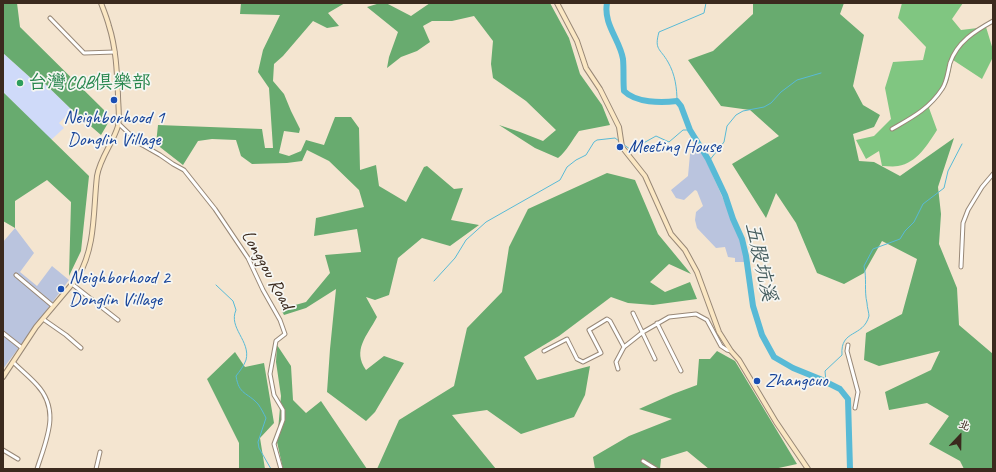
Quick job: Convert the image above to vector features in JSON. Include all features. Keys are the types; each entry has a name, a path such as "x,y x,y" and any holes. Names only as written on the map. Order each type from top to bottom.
{"main road":[{"path":"3,377 43,319 72,284 82,269 89,249 93,230 97,175 101,161 112,141 118,123 115,52 110,27 101,3"},
{"path":"557,3 577,41 586,68 600,89 619,127 622,147 645,176 672,234 685,250 697,272 719,332 731,351 739,360 776,422 808,469"}],"street":[{"path":"50,18 84,53 115,52"},
{"path":"892,129 924,110 944,86 953,55 962,43 971,34 993,21"},
{"name":"Longgou Road","path":"118,123 138,143 184,170 215,209 248,258 263,290 280,320 284,334 276,341 270,374 274,395 283,410 283,420 274,444 281,469"},
{"path":"961,267 963,224 968,210 982,187 993,174"},
{"path":"16,275 53,306"},
{"path":"72,284 118,320"},
{"path":"633,313 655,359"},
{"path":"618,369 616,362 624,347 643,332 669,317 696,314 707,320 721,346 731,351"},
{"path":"43,319 66,335 81,348"},
{"path":"544,351 567,339 577,359 583,362 601,353 589,330 607,319 624,347"},
{"path":"657,323 681,371"},
{"path":"3,333 22,348"},
{"path":"848,345 847,351 858,392 855,408"},
{"path":"13,362 38,385 45,396 50,409 51,417 37,469"},
{"path":"3,450 18,459"},
{"path":"96,469 100,452"},
{"path":"643,461 656,469"}],"shaded area":[{"path":"3,53 33,80 37,76 72,110 59,123 64,128 51,140 3,92"},
{"path":"700,147 742,241 746,262 735,262 735,258 728,257 725,247 716,248 697,228 695,220 696,212 703,206 697,191 695,190 684,200 676,198 671,190 688,176 690,154"},
{"path":"15,228 34,253 20,272 37,286 52,266 69,280 3,369 3,242"}],"green space":[{"path":"3,3 17,3 20,27 104,110 108,123 101,135 72,110 37,76 33,80 3,53"},
{"path":"241,3 345,3 328,13 339,26 327,28 313,21 283,56 274,64 273,81 284,94 300,129 299,133 284,131 279,153 289,156 301,151 306,140 324,145 335,117 351,117 359,128 360,170 376,165 379,186 406,202 424,167 427,166 454,189 463,188 451,220 479,225 450,246 422,238 398,258 389,295 375,300 366,297 377,317 362,343 360,356 366,370 384,356 404,363 375,412 366,421 327,392 336,289 306,308 284,315 281,309 306,302 330,273 325,255 361,252 357,229 314,236 316,218 364,207 359,190 329,161 307,150 302,161 252,164 241,156 236,140 212,139 198,141 183,165 156,144 158,125 262,129 265,148 273,148 269,88 258,72 263,50 280,15 240,14"},
{"path":"380,3 386,3 411,16 430,3 550,3 569,38 580,74 602,105 610,125 579,131 567,149 558,158 535,148 499,125 543,141 556,130 526,101 493,78 491,64 493,41 474,16 452,21 432,21 423,26 430,42 417,51 401,57 387,68 389,57 398,32 367,7"},
{"path":"753,3 844,3 840,14 864,35 853,86 863,105 880,115 874,127 853,134 859,161 874,162 900,176 954,138 938,187 941,214 939,244 957,288 959,325 993,354 993,469 964,469 960,461 929,444 949,416 927,403 889,410 885,392 931,370 940,351 879,366 864,360 866,333 902,314 917,259 882,241 864,273 844,284 817,273 796,223 776,193 766,218 732,164 779,136 750,110 721,106 688,60 713,51 753,14"},
{"path":"902,3 963,3 952,19 961,30 986,27 993,50 993,57 982,79 953,60 948,82 929,108 937,130 930,141 911,161 898,166 882,166 879,151 866,159 856,140 874,136 891,119 885,88 893,62 923,60 926,47 898,18"},
{"path":"3,92 89,176 81,251 69,276 71,202 47,180 15,201 15,228 3,221"},
{"path":"607,173 635,180 658,234 691,274 669,264 650,282 665,292 690,282 697,299 653,305 628,303 611,297 559,336 524,357 537,380 590,366 585,395 574,417 521,434 487,410 452,415 496,469 377,469 399,420 454,386 467,328 502,292 509,247 528,209"},
{"path":"277,345 291,366 293,400 306,413 321,401 367,469 283,469 277,442 281,396 276,362"},
{"path":"717,351 735,361 797,464 774,469 709,469 687,451 661,459 660,469 595,469 593,457 629,436 672,419 639,409 697,385 699,359 710,359"},
{"path":"235,352 245,367 264,363 274,423 260,438 265,469 239,469 239,443 207,379"}],"waterway":[{"name":"五股坑溪","path":"607,3 607,18 619,45 623,59 624,91 629,95 642,100 656,102 677,101 681,106 690,130 708,159 725,195 742,239 753,306 762,335 774,357 793,368 840,389 848,399 850,469"},
{"path":"677,101 674,76 668,62 658,46 657,42 659,32 704,13 706,3"},
{"path":"709,161 724,142 727,126 736,115 743,111 764,107 771,103 781,92 797,80 821,73"},
{"path":"623,144 631,150 656,136 669,142 683,130 690,130"},
{"path":"434,281 455,258 466,240 486,222 560,180 567,167 586,155 594,142 597,140 615,138 619,141"},
{"path":"826,382 825,371 842,355 842,347 845,341 848,337 862,328 869,316 864,266 873,249 900,239 905,231 914,222 923,204 944,188 948,171 962,144"},
{"path":"216,285 233,301 236,310 234,317 235,323 247,353 246,360 236,376 237,382 241,390 258,404 266,418 258,442 259,448 271,469"}],"place":[{"name":"台灣CQB俱樂部","path":"20,83"},
{"name":"Neighborhood 1 Donglin Village","path":"114,100"},
{"name":"Meeting House","path":"620,147"},
{"name":"Neighborhood 2 Donglin Village","path":"61,289"},
{"name":"Zhangcuo","path":"757,381"}]}
